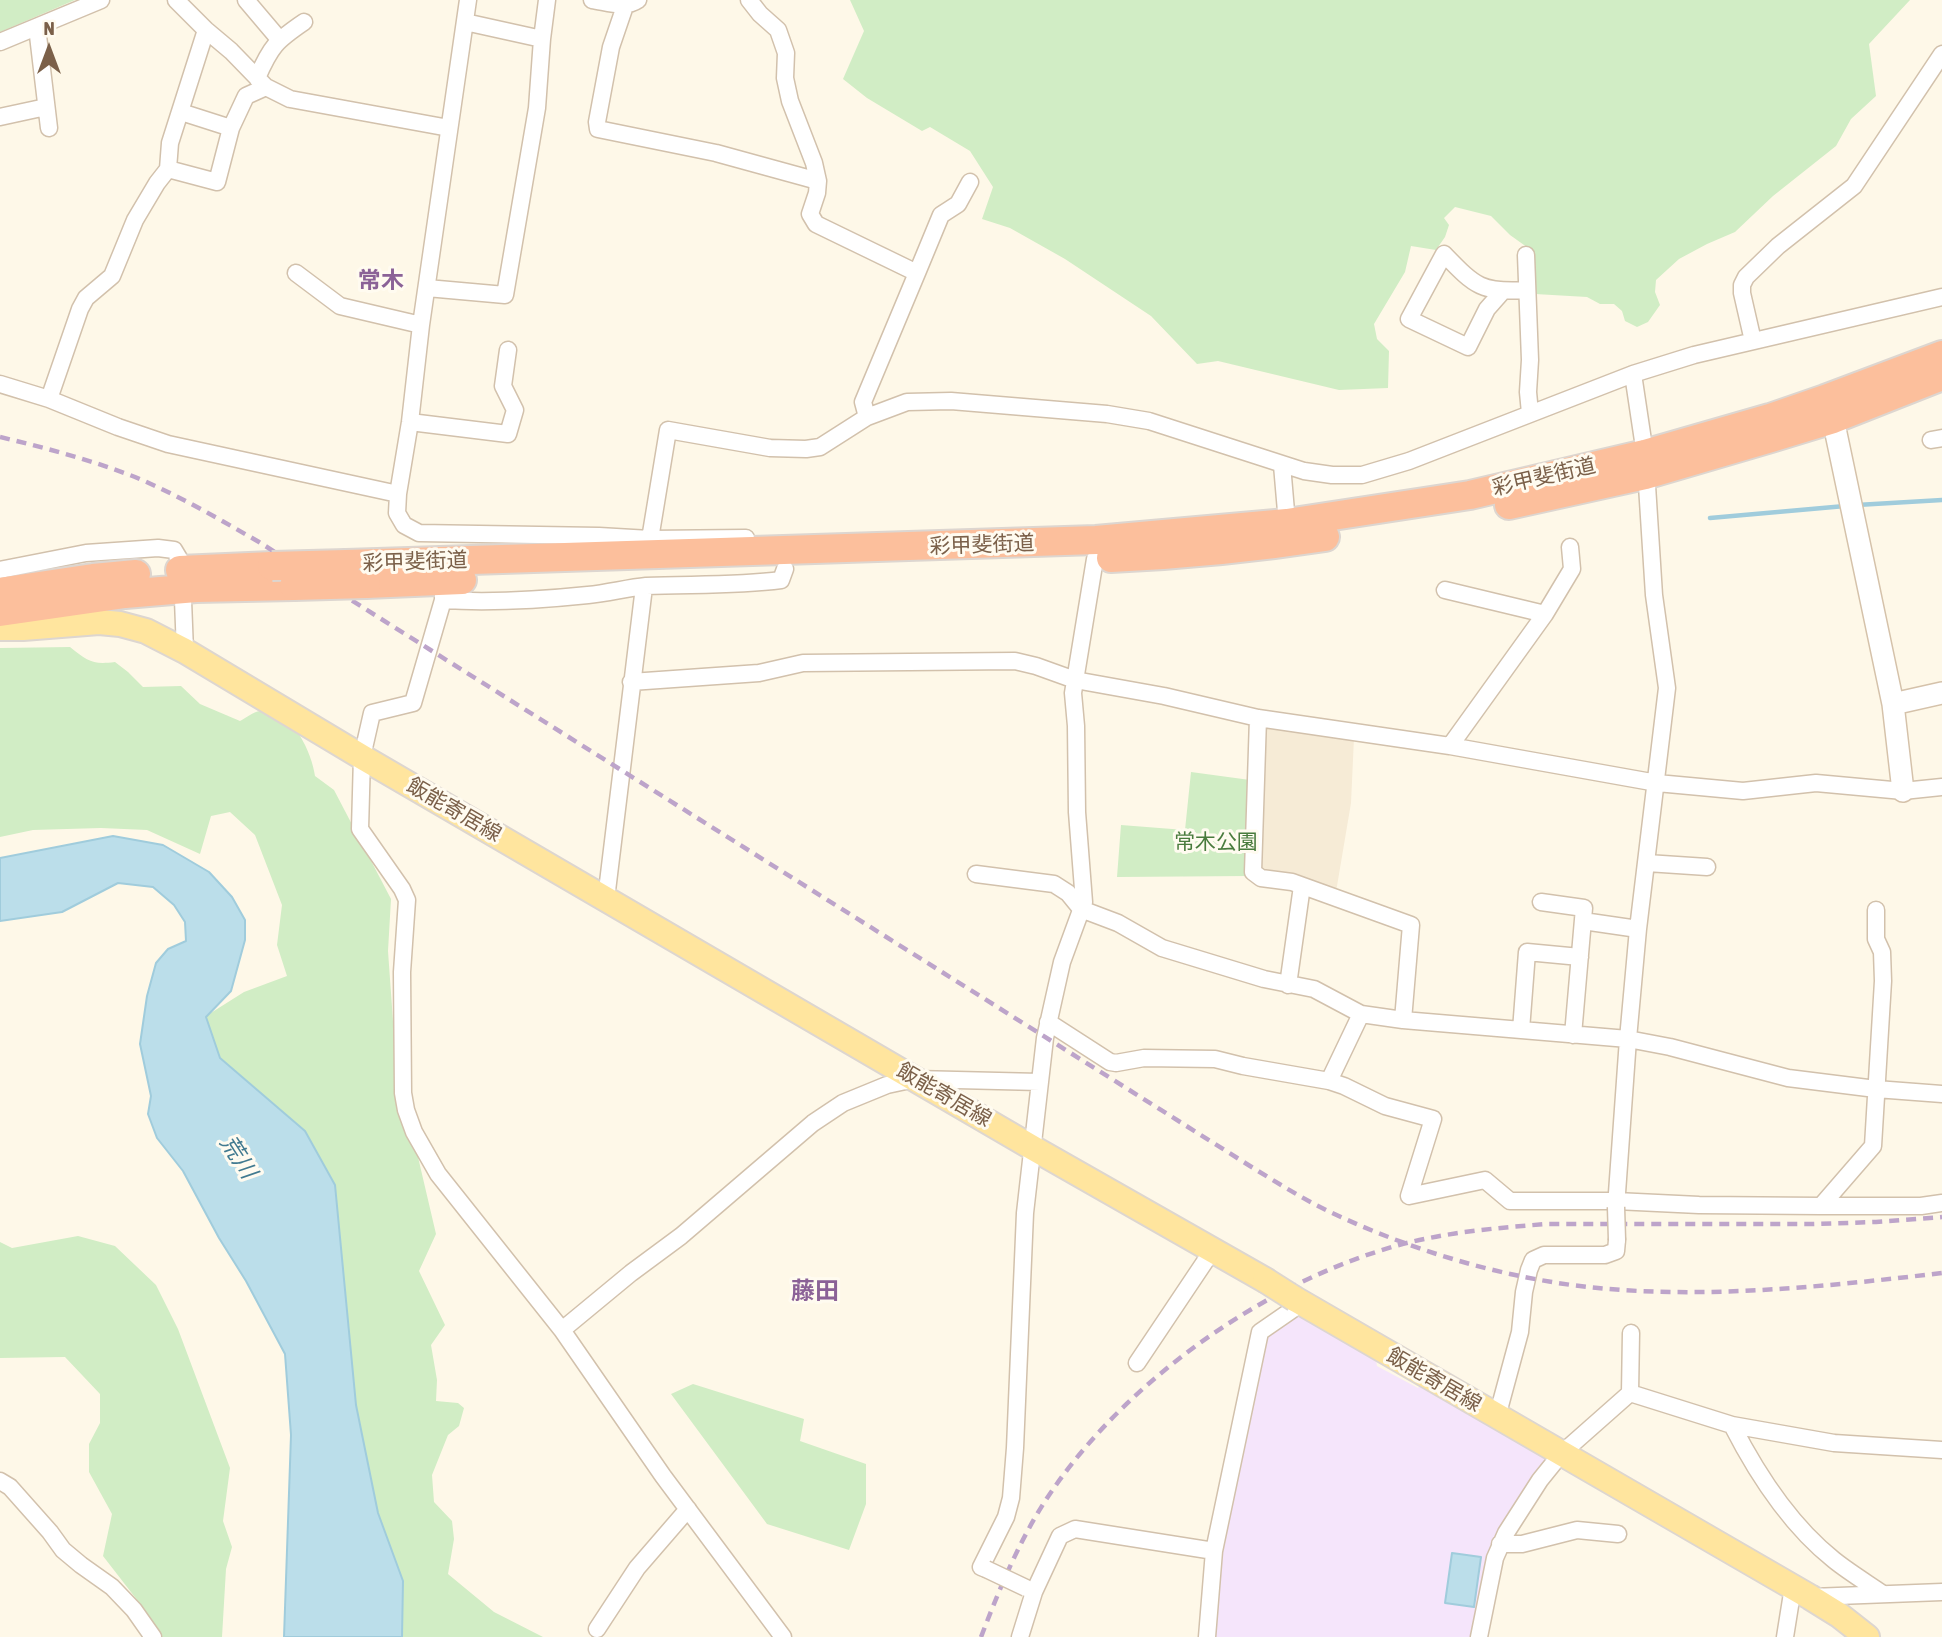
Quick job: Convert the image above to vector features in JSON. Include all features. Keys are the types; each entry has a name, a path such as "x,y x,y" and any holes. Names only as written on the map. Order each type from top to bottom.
{"highway":[{"name":"彩甲斐街道","path":"1829,409 1942,355"},
{"name":"彩甲斐街道","path":"0,592 93,578 190,569 346,564 1095,559 1164,556 1287,543 1470,513 1645,464 1770,418 1829,409 1942,376"},
{"name":"彩甲斐街道","path":"0,612 125,594 196,588 366,584 629,572 1096,540 1287,523 1470,495 1645,464"}],"main road":[{"name":"飯能寄居線","path":"0,628 99,622 120,624 146,631 185,651 1033,1148 1802,1592 1839,1615 1867,1637"}],"street":[{"path":"0,42 101,0"},
{"path":"176,0 262,82 290,99 449,128"},
{"path":"246,0 279,39"},
{"path":"468,0 397,513 404,525 443,542 599,536 650,539 762,538 778,539 787,560 781,580 758,583 644,587 579,596 468,601 443,595 413,703 372,713 362,757 360,829 407,900 402,972 402,1093 414,1132 438,1174 562,1331 780,1636"},
{"path":"427,288 505,295 537,108 547,0"},
{"path":"592,0 631,3 611,47 598,128 716,153 818,181"},
{"path":"749,0 760,14 779,30 786,53 785,78 790,101 814,163 818,181 810,214 816,224 918,274"},
{"path":"168,169 217,182 231,128 246,96 262,82 267,55 279,39 304,22"},
{"path":"465,22 542,39"},
{"path":"37,27 49,128"},
{"path":"49,399 80,309 86,298 111,276 135,220 168,169 170,143 206,30"},
{"path":"1753,341 1742,293 1746,277 1777,246 1854,186 1942,54"},
{"path":"0,117 46,107"},
{"path":"181,112 231,128"},
{"path":"867,417 863,401 942,215 958,204 970,182"},
{"path":"1502,292 1486,309 1468,347 1409,319 1444,254 1478,286 1502,292 1527,290"},
{"path":"1526,255 1530,413"},
{"path":"296,273 340,306 421,325"},
{"path":"650,539 668,430 770,447 806,449 820,447 867,417 907,402 951,401 1107,414 1149,421 1304,471 1362,475 1409,461 1633,374 1693,355 1942,297"},
{"path":"410,422 508,435 515,410 503,386 508,350"},
{"path":"1497,1417 1520,1332 1524,1292 1528,1270 1533,1260 1544,1255 1605,1255 1616,1251 1616,1204 1628,1039 1638,929 1667,688 1654,595 1645,464 1633,374"},
{"path":"0,384 49,399 168,444 398,494"},
{"path":"1829,409 1893,704 1903,791"},
{"path":"1282,465 1287,523"},
{"path":"1450,746 1545,614 1572,569 1570,547"},
{"path":"0,570 86,553 158,548 174,550 180,560"},
{"path":"1030,1590 981,1567 1006,1517 1011,1498 1025,1213 1040,1082 1048,1022 1062,962 1084,901 1077,812 1073,693 1095,559"},
{"path":"606,899 644,587"},
{"path":"1446,590 1545,614"},
{"path":"183,600 185,651"},
{"path":"631,682 759,673 803,663 1015,661 1075,680 1164,696 1258,718 1450,746 1657,783 1743,791 1816,783 1903,791 1942,787"},
{"path":"1893,704 1942,693"},
{"path":"1258,718 1253,872 1261,878 1292,882 1411,925 1403,1020"},
{"path":"1647,863 1707,867"},
{"path":"976,874 1054,884 1068,893 1081,909 1118,923 1162,948 1288,985 1314,989 1361,1014 1628,1039 1670,1047 1788,1078 1942,1094"},
{"path":"1288,985 1302,886"},
{"path":"1541,902 1584,908 1573,1035"},
{"path":"1821,1206 1873,1146 1882,981 1882,952 1876,939 1876,910"},
{"path":"1583,921 1638,929"},
{"path":"1521,1030 1527,952 1580,957"},
{"path":"1329,1081 1361,1014"},
{"path":"1048,1022 1110,1062 1144,1058 1215,1059 1329,1081 1385,1107 1433,1119 1409,1196 1485,1181 1510,1201 1821,1206 1921,1206 1942,1203"},
{"path":"562,1331 631,1273 681,1236 813,1123 843,1103 887,1085 915,1079 1040,1082"},
{"path":"1137,1363 1212,1251"},
{"path":"1207,1637 1214,1551 1260,1332 1299,1301"},
{"path":"1479,1637 1500,1544 1540,1480 1561,1454 1630,1393 1631,1334"},
{"path":"1630,1393 1732,1425 1834,1443 1942,1450"},
{"path":"1732,1425 1751,1462 1796,1523 1833,1559 1883,1594"},
{"path":"0,1481 18,1496 63,1550 81,1566 113,1587 153,1637"},
{"path":"597,1629 638,1568 688,1509"},
{"path":"1020,1637 1030,1590 1060,1536 1075,1529 1214,1551"},
{"path":"1500,1544 1522,1544 1577,1530 1618,1534"},
{"path":"1784,1637 1802,1592 1941,1593"}],"shaded area":[{"path":"1272,724 1354,738 1351,803 1336,892 1266,874 1259,866 1265,731"},
{"path":"1299,1312 1375,1353 1377,1366 1418,1388 1422,1382 1551,1459 1506,1519 1473,1637 1210,1637 1218,1551 1264,1334"}],"green space":[{"path":"0,0 75,0 0,32"},
{"path":"850,0 1910,0 1869,44 1876,96 1851,119 1836,146 1773,196 1735,232 1679,259 1656,280 1655,292 1660,305 1648,322 1637,327 1625,321 1622,311 1614,304 1600,304 1587,297 1535,294 1531,250 1510,235 1491,216 1455,207 1444,218 1449,225 1436,250 1411,246 1405,272 1374,324 1377,339 1389,351 1388,388 1339,390 1218,361 1197,364 1151,316 1065,259 1010,228 982,219 993,187 970,151 930,127 922,131 867,98 843,79 864,31"},
{"path":"70,647 91,661 115,662 143,687 181,686 200,704 240,721 260,711 281,715 298,732 315,776 334,790 391,899 388,951 396,1063 436,1234 419,1271 445,1325 431,1345 437,1380 436,1401 458,1403 464,1408 459,1426 448,1435 432,1475 434,1502 452,1521 454,1539 448,1574 494,1612 543,1637 402,1637 403,1581 378,1513 356,1405 335,1185 305,1131 220,1058 206,1016 244,992 287,976 277,945 282,905 255,835 230,812 211,816 200,854 147,830 33,830 0,837 0,648"},
{"name":"常木公園","path":"1191,772 1250,780 1248,876 1117,877 1121,825 1185,830"},
{"path":"78,1236 115,1246 156,1285 178,1329 230,1468 223,1521 232,1547 226,1569 222,1637 160,1637 141,1605 103,1556 112,1514 89,1472 89,1444 100,1423 100,1394 65,1357 0,1358 0,1242 12,1248"},
{"path":"693,1384 804,1419 800,1441 866,1464 866,1504 849,1550 767,1524 671,1394"}],"water":[{"name":"荒川","path":"113,836 163,845 209,872 232,897 245,920 245,940 231,991 206,1017 220,1058 305,1131 335,1185 356,1405 378,1513 403,1581 402,1637 284,1637 291,1435 285,1354 183,1171 157,1138 148,1114 151,1096 140,1044 147,996 156,963 168,949 186,941 185,922 174,905 153,887 118,883 62,912 0,921 0,858"},
{"path":"1452,1553 1481,1557 1474,1607 1445,1603"}],"waterway":[{"path":"1857,505 1942,500"},
{"path":"1710,518 1845,506"}],"railway":[{"path":"0,437 102,465 135,477 183,499 259,542 1250,1166 1347,1220 1416,1247 1488,1269 1562,1284 1598,1288 1726,1292 1942,1273"},
{"path":"981,1637 1005,1578 1044,1503 1088,1445 1124,1406 1208,1337 1302,1282 1350,1261 1435,1237 1546,1224 1814,1224 1942,1217"}],"district":[{"name":"常木","path":"381,281"},
{"name":"藤田","path":"815,1291"}]}
